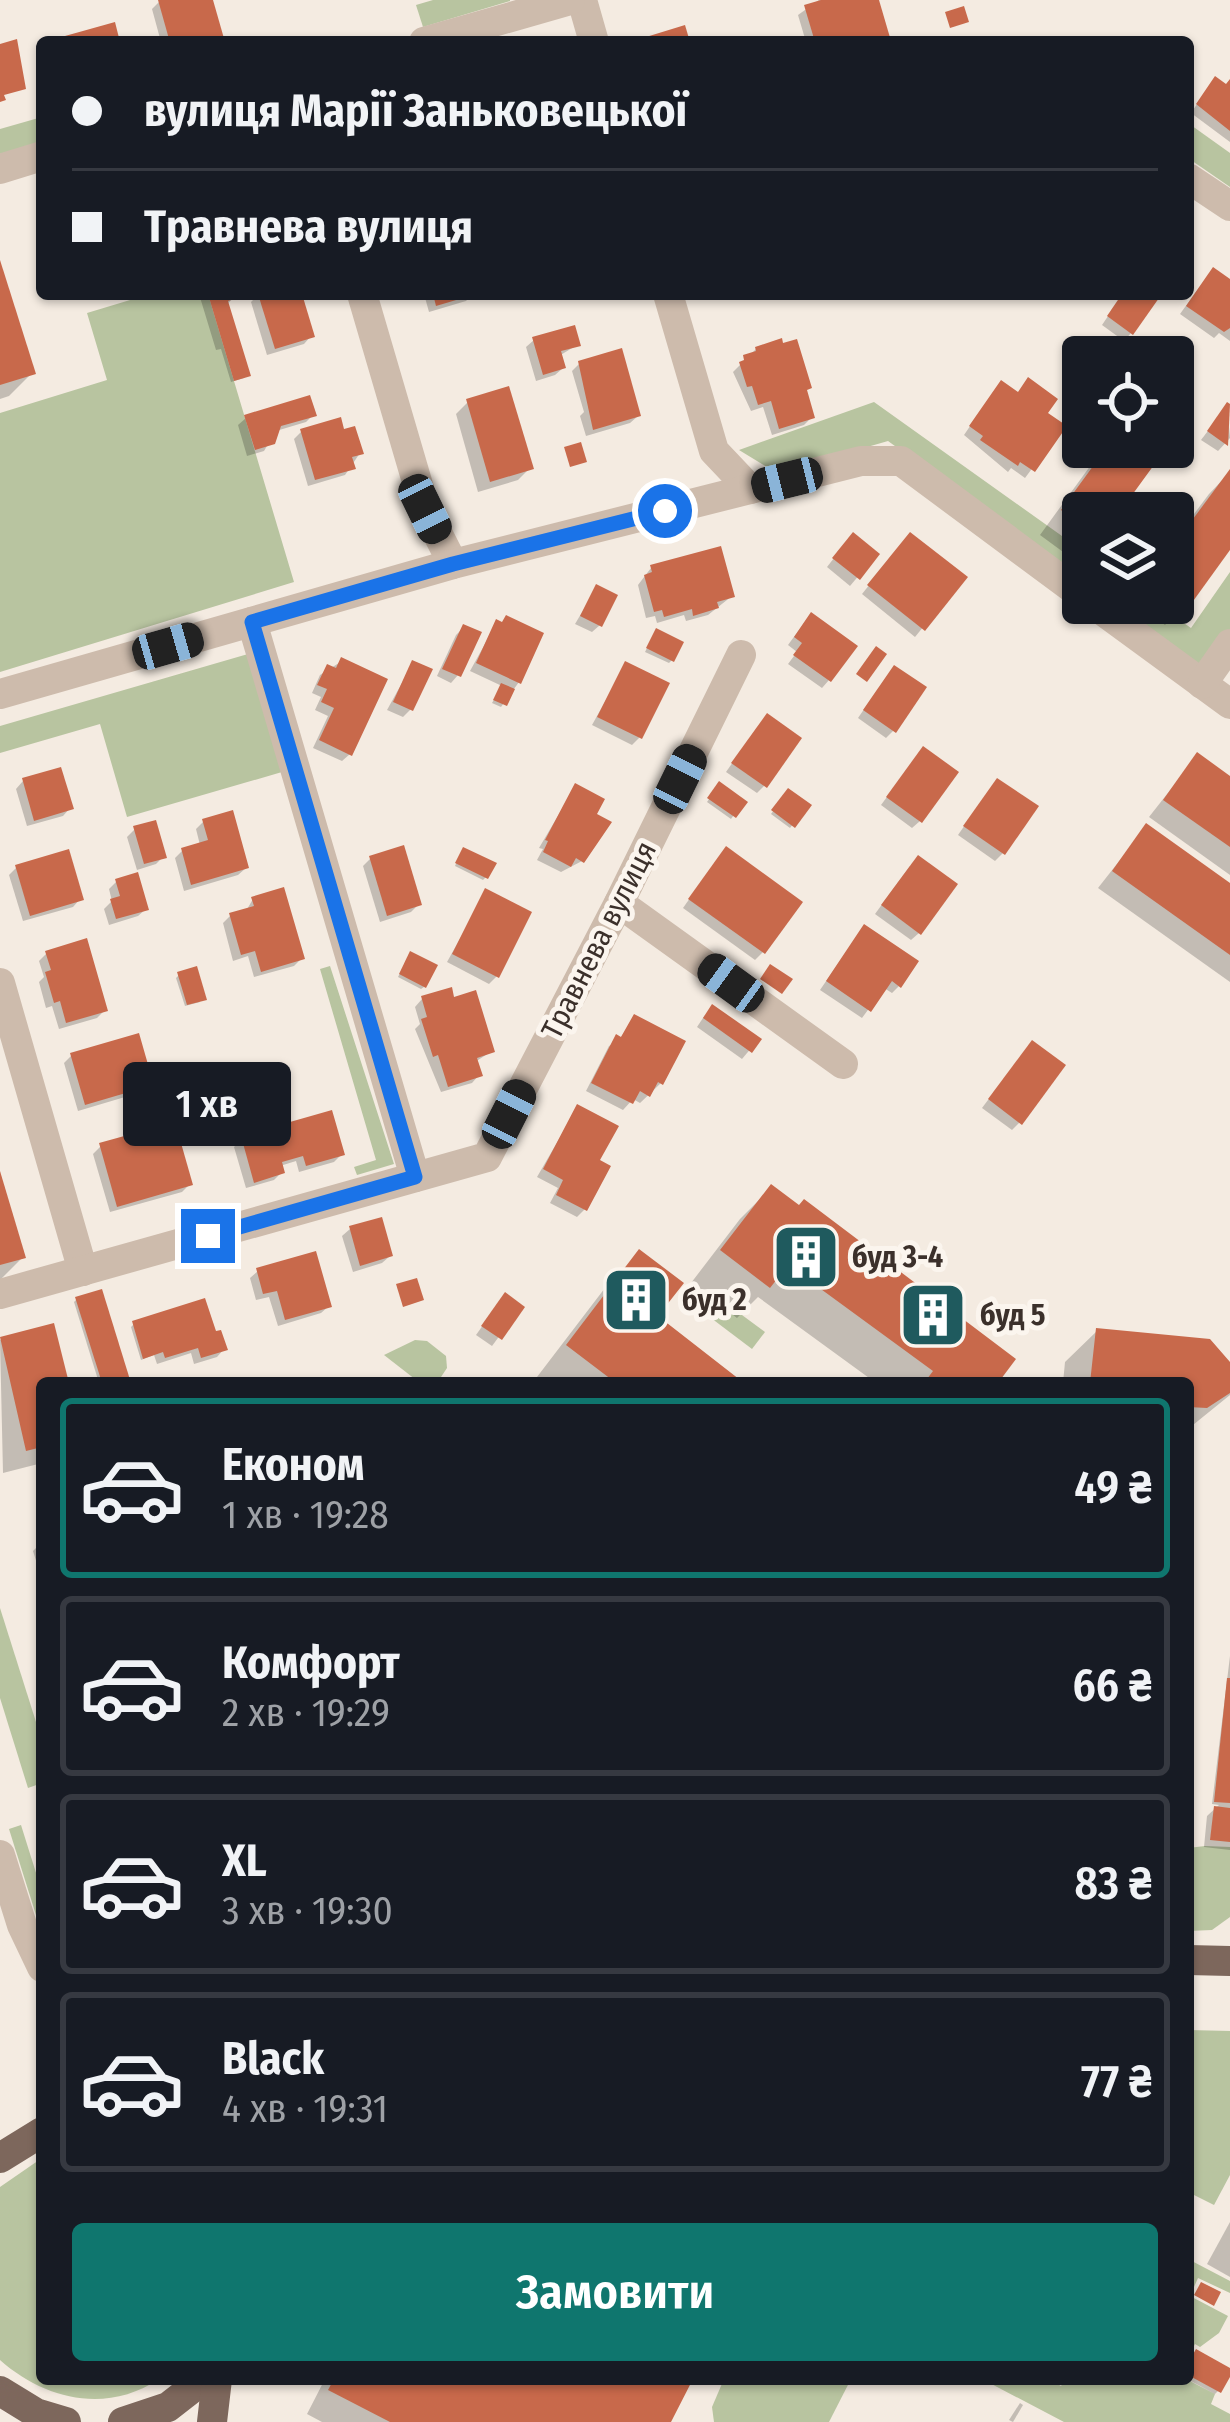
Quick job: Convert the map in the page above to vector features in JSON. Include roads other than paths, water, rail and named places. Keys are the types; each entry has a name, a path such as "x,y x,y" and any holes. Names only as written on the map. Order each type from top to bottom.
{"main road":[{"path":"1194,1960 1230,1961"},
{"path":"0,2158 36,2136"},
{"path":"123,2422 168,2407 196,2385"},
{"path":"212,2422 216,2385"},
{"path":"0,2391 51,2417"},
{"path":"0,2411 51,2417"}],"street":[{"path":"445,36 570,0"},
{"path":"582,0 592,36"},
{"path":"0,169 36,158"},
{"path":"1194,182 1230,206"},
{"path":"364,300 425,509 453,564"},
{"path":"670,300 714,452 750,489"},
{"path":"0,694 453,564 861,461 901,461 1062,580"},
{"path":"252,622 415,1177"},
{"path":"1121,624 1230,704"},
{"path":"1202,684 1230,644"},
{"name":"Травнева вулиця","path":"0,1294 487,1157 741,655"},
{"path":"619,903 843,1064"},
{"path":"0,983 83,1271"},
{"path":"0,1856 36,1954"}],"place":[{"name":"буд 3-4","path":"806,1257"},
{"name":"буд 2","path":"636,1300"},
{"name":"буд 5","path":"933,1315"}]}
